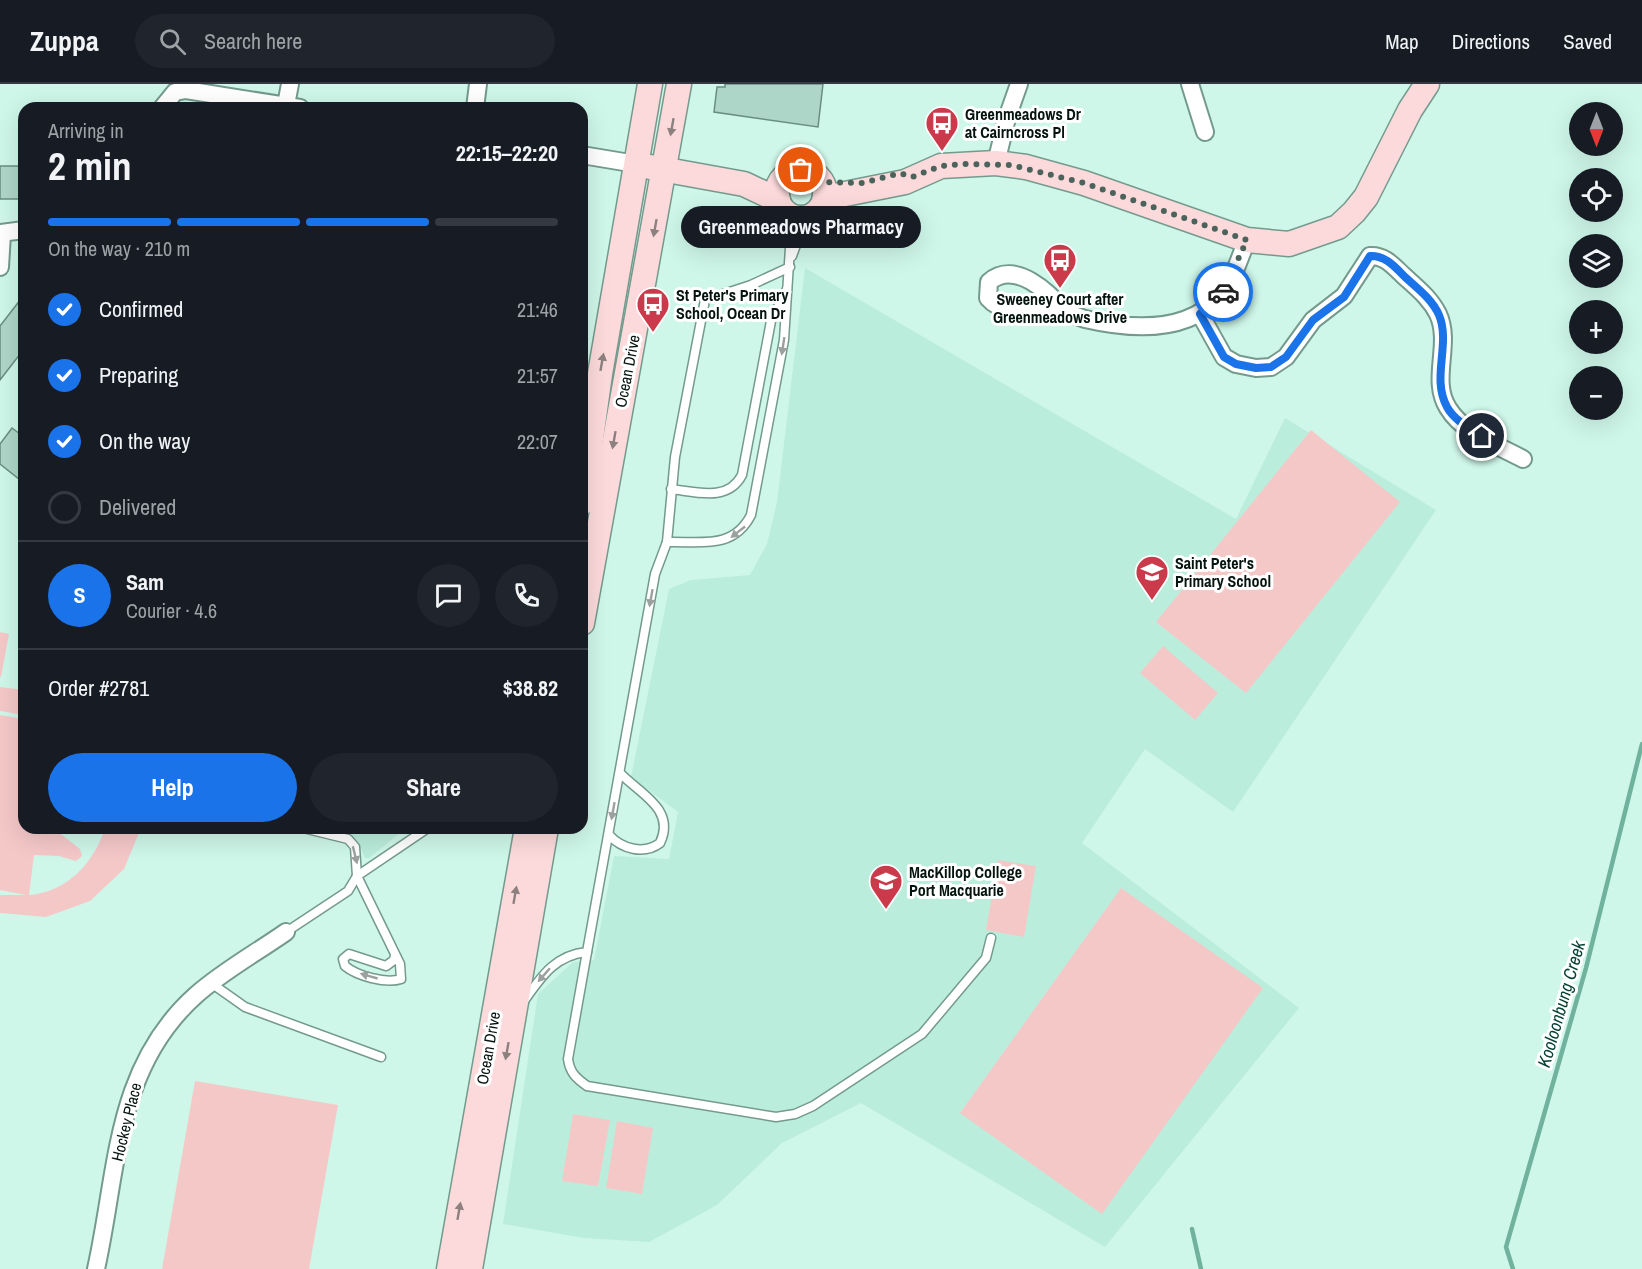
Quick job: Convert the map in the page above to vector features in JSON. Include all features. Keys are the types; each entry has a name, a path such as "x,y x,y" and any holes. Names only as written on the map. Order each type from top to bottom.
{"main road":[{"name":"Ocean Drive","path":"588,460 600,374 650,84"},
{"name":"Ocean Drive","path":"588,588 626,369 680,84"},
{"path":"824,190 900,173 912,177 941,166 996,163 1026,167 1084,183 1247,240 1289,244 1338,227 1366,197 1410,110 1427,84"},
{"path":"636,164 744,184 790,203 819,211 824,190"},
{"path":"790,203 794,171 807,171 824,190"},
{"name":"Ocean Drive","path":"449,1269 526,834"},
{"name":"Ocean Drive","path":"470,1269 545,834"}],"street":[{"path":"290,84 292,102"},
{"path":"475,102 478,84"},
{"path":"996,163 1007,118 1019,84"},
{"path":"1190,84 1205,132"},
{"path":"165,102 171,88 198,90 265,102"},
{"path":"588,156 636,164"},
{"path":"0,267 1,234 18,231"},
{"path":"1066,313 1084,319 1143,327 1170,324 1200,314 1219,298 1229,283 1247,240"},
{"path":"1200,314 1224,357 1236,364 1256,368 1271,367 1286,357 1313,320 1344,297 1370,256 1378,256 1394,266 1429,299 1439,315 1444,346 1441,393 1447,408 1469,428 1523,459"},
{"name":"Hockey Place","path":"96,1269 121,1131 136,1078 146,1056 174,1018 211,983 286,932"}],"lane":[{"path":"667,542 725,541 736,536 745,527 751,515 784,340 791,263 790,203"},
{"path":"790,203 791,263"},
{"path":"791,263 751,285 705,300 671,489 667,542 655,574 568,1059 569,1068 587,1086 663,1101 776,1117 795,1114 813,1106 922,1034 986,958 991,938"},
{"path":"671,489 720,494 736,487 744,467 771,321 789,285"},
{"path":"609,835 617,843 644,850 660,843 664,833 665,822 657,806 620,773"},
{"path":"328,834 348,839 355,848 357,876 395,955 403,974 401,979 381,980 354,972 344,963 343,959 349,954 386,966 394,960 395,955"},
{"path":"286,932 348,891 357,876 419,834"},
{"path":"513,1017 546,971 564,957 587,952"},
{"path":"211,983 245,1007 381,1057"}],"shaded area":[{"name":"MacKillop College Port Macquarie","path":"805,268 1236,519 1285,418 1436,510 1233,812 1145,749 1082,843 1299,1008 1105,1247 861,1103 782,1143 717,1205 649,1242 584,1238 503,1224 538,994 573,962 594,960 614,856 669,859 678,812 631,777 669,589 691,580 750,575 767,544 777,502"},
{"path":"1311,430 1400,502 1246,693 1156,622"},
{"path":"0,632 9,634 1,677 0,677"},
{"path":"1163,646 1218,693 1195,720 1140,673"},
{"path":"0,687 18,689 18,714 0,711"},
{"path":"0,715 18,718 18,834 61,834 80,849 82,856 76,861 59,856 34,855 29,895 43,893 67,882 86,864 103,834 139,834 124,869 90,901 46,917 0,913 0,895 26,895 0,890"},
{"path":"346,834 399,834 369,858 365,858 360,846"},
{"path":"998,860 1036,866 1024,937 986,930"},
{"path":"1121,888 1263,988 1102,1214 960,1113"},
{"path":"195,1081 338,1105 309,1269 162,1269"},
{"path":"573,1114 610,1120 598,1186 562,1181"},
{"path":"617,1121 653,1128 642,1194 606,1188"}],"building":[{"path":"725,84 823,84 818,127 714,112 717,87 725,87"},
{"path":"0,166 18,166 18,199 0,199"},
{"path":"18,303 18,357 0,380 0,326"},
{"path":"12,428 18,432 18,478 0,464 0,444"}],"waterway":[{"name":"Kooloonbung Creek","path":"1513,1269 1506,1247 1586,968 1642,744"},
{"path":"1192,1229 1201,1269"}],"way so far":[{"path":"801,170 813,173 822,182 851,184 900,173 906,173 912,177 941,166 996,163 1026,167 1084,183 1247,240 1223,292"}],"place":[{"name":"Greenmeadows Dr at Cairncross Pl","path":"942,152"},
{"name":"Greenmeadows Pharmacy","path":"801,170"},
{"name":"Sweeney Court after Greenmeadows Drive","path":"1060,289"},
{"name":"St Peter's Primary School, Ocean Dr","path":"653,333"},
{"name":"Saint Peter's Primary School","path":"1152,601"},
{"name":"MacKillop College Port Macquarie","path":"886,910"}],"route":[{"path":"1223,292 1200,314 1216,346 1224,357 1236,364 1256,368 1271,367 1286,357 1313,320 1344,297 1370,256 1384,258 1429,299 1439,315 1444,346 1441,393 1447,408 1457,420 1482,436"}]}
